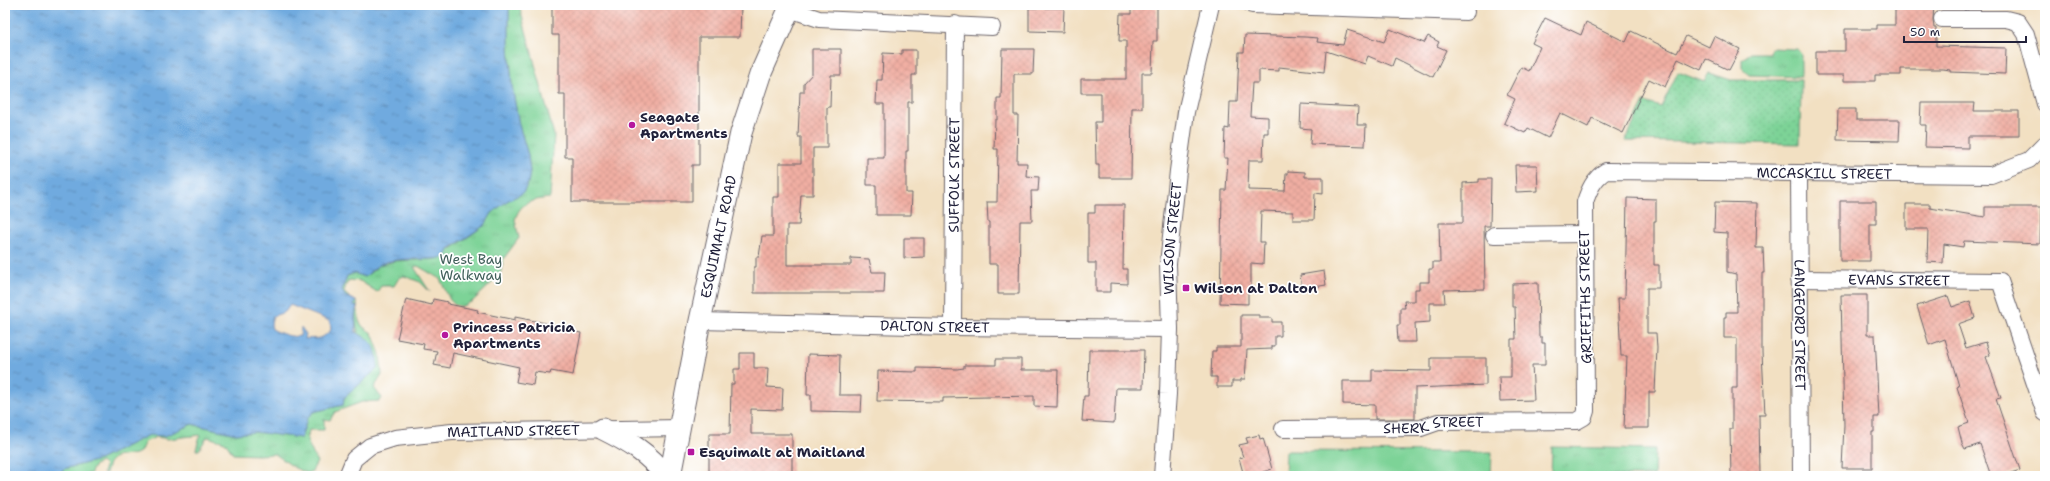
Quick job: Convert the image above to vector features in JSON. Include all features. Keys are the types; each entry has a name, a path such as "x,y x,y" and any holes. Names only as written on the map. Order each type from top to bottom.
{"main road":[{"name":"ESQUIMALT ROAD","path":"670,476 700,321 741,133 760,75 790,7"},
{"path":"603,429 626,440 650,457 666,476"}],"street":[{"name":"WILSON STREET","path":"1162,476 1168,394 1170,329 1168,264 1186,112 1212,5"},
{"path":"1252,5 1466,12"},
{"path":"790,7 819,19 955,24 992,27"},
{"path":"1942,19 2006,19 2018,22 2026,34 2045,104"},
{"name":"SUFFOLK STREET","path":"953,327 955,24"},
{"name":"MCCASKILL STREET","path":"1596,179 1606,171 1991,175 2029,160 2045,144"},
{"name":"LANGFORD STREET","path":"1799,174 1801,476"},
{"name":"GRIFFITHS STREET","path":"1584,418 1586,411 1584,202 1589,189 1596,179"},
{"path":"1494,235 1584,234"},
{"name":"EVANS STREET","path":"1799,279 2000,281 2045,413"},
{"name":"DALTON STREET","path":"700,321 953,327 1170,329"},
{"name":"SHERK STREET","path":"1282,429 1420,428 1438,422 1577,421 1584,418"},
{"name":"MAITLAND STREET","path":"347,476 354,459 370,446 395,438 452,432 680,428"}],"green space":[{"name":"West Bay Walkway","path":"507,5 519,5 554,135 550,198 532,201 520,209 515,220 519,238 504,258 500,275 473,301 458,308 450,300 440,279 418,266 414,267 430,292 420,282 404,276 399,278 394,286 381,286 377,292 360,281 349,280 344,292 351,299 345,296 342,290 347,276 354,273 365,277 380,265 395,261 437,259 485,225 492,213 507,201 523,193 528,183 530,172 528,155 519,125 512,86 509,47 509,6"},
{"path":"1771,48 1797,49 1801,54 1801,77 1750,75 1742,68 1742,59 1751,53 1770,53"},
{"path":"1678,72 1704,82 1709,73 1731,80 1801,80 1800,144 1625,141 1644,102 1661,107"},
{"path":"356,301 357,302 359,321 363,327 372,333 380,354 382,375 374,388 382,398 380,401 362,402 335,412 330,420 324,419 324,430 309,430 307,441 317,462 312,471 307,473 295,468 275,454 233,454 225,442 207,437 199,450 196,450 200,435 168,439 156,437 145,442 140,452 136,454 115,457 109,463 106,473 103,473 105,466 101,462 95,465 90,474 84,474 84,476 60,476 63,469 99,460 149,435 165,436 192,424 236,434 255,432 301,438 307,419 313,412 343,405 344,398 378,368 364,346 358,331 356,323 357,307 353,305"},
{"path":"1552,447 1655,449 1654,476 1551,476"},
{"path":"1286,451 1492,452 1491,476 1285,476"}],"water":[{"path":"5,5 509,6 509,47 512,86 519,125 528,155 530,172 528,183 523,193 507,201 492,213 485,225 449,249 446,257 395,260 379,265 365,277 354,273 347,276 342,290 345,296 356,301 354,305 357,306 355,315 356,332 371,342 375,350 378,368 344,398 343,405 313,412 307,419 301,438 255,432 236,434 192,424 165,436 149,435 99,460 63,469 60,476 5,476","holes":["290,305 330,321 331,330 324,336 321,338 305,339 306,334 301,327 300,336 289,336 272,329 271,324 273,316 285,312"]}],"building":[{"name":"Seagate Apartments","path":"552,5 741,5 740,37 699,37 699,165 692,165 692,202 572,202 572,157 565,157 565,94 559,94 559,35 552,35"},
{"path":"1895,5 1934,5 1933,19 1934,28 1936,28 1936,46 2006,48 2005,74 1950,72 1950,70 1943,69 1901,69 1901,75 1875,75 1875,81 1844,81 1844,75 1816,75 1816,51 1845,51 1845,29 1877,29 1877,25 1895,25"},
{"path":"1131,7 1157,7 1157,41 1153,41 1152,73 1142,73 1142,108 1132,108 1131,178 1099,178 1099,165 1096,165 1095,122 1101,122 1101,93 1081,93 1081,79 1126,79 1126,41 1119,41 1120,14 1131,14"},
{"path":"1029,8 1064,8 1063,32 1029,31"},
{"path":"1545,18 1581,35 1586,22 1626,42 1631,31 1677,53 1686,36 1709,47 1714,36 1740,49 1729,70 1706,59 1701,70 1678,59 1665,87 1649,79 1623,133 1592,118 1588,127 1560,113 1548,138 1528,128 1525,133 1504,123 1515,99 1507,95 1521,67 1529,71 1540,47 1532,43"},
{"path":"1390,29 1424,43 1428,36 1439,42 1437,46 1446,50 1433,77 1395,58 1392,66 1368,56 1365,64 1326,51 1324,72 1279,67 1279,71 1259,70 1259,83 1252,83 1250,116 1268,117 1268,133 1264,133 1263,160 1249,160 1248,190 1285,191 1286,174 1288,174 1288,171 1305,172 1305,177 1323,177 1323,194 1315,193 1314,220 1293,220 1293,212 1261,211 1260,242 1264,242 1263,264 1251,263 1251,288 1248,287 1248,304 1220,303 1222,190 1226,190 1228,158 1224,158 1225,128 1229,129 1230,102 1237,102 1239,52 1244,52 1245,35 1318,38 1317,42 1343,45 1347,30 1384,42"},
{"path":"812,49 841,49 841,75 831,75 830,107 827,107 827,148 813,148 813,195 801,195 799,225 787,225 787,265 851,265 851,258 869,259 872,272 885,272 884,293 754,293 754,267 756,267 756,257 759,257 762,236 773,236 773,197 779,197 779,163 801,163 801,137 798,137 800,92 804,92 804,83 812,74"},
{"path":"1002,49 1034,49 1033,74 1014,74 1014,115 1018,115 1017,163 1027,163 1026,176 1039,177 1038,191 1031,191 1032,221 1020,221 1019,294 998,294 998,264 989,264 989,222 987,202 997,202 998,149 994,149 995,120 997,120 997,98 1001,98"},
{"path":"902,50 916,50 916,75 912,75 912,102 908,102 908,151 906,151 906,193 912,193 911,215 876,215 876,185 867,185 867,158 884,158 884,104 876,104 877,80 882,80 883,53 902,54"},
{"path":"1921,103 1975,103 1974,111 2019,111 2019,136 1968,136 1968,148 1925,147 1926,125 1920,125"},
{"path":"1301,104 1358,107 1357,125 1366,125 1365,146 1310,144 1311,129 1300,128"},
{"path":"1838,109 1856,109 1856,120 1900,120 1899,141 1837,140"},
{"path":"1515,165 1537,165 1538,191 1516,192"},
{"path":"1479,179 1491,179 1490,226 1484,226 1485,289 1444,290 1445,303 1430,303 1430,322 1415,323 1416,342 1398,342 1397,325 1400,325 1400,308 1405,308 1404,301 1415,301 1415,289 1419,289 1419,282 1429,282 1429,269 1433,269 1433,262 1440,262 1439,223 1463,223 1463,183 1479,182"},
{"path":"1627,198 1656,199 1656,221 1654,221 1654,265 1659,265 1659,288 1647,288 1647,333 1656,333 1657,348 1655,392 1649,392 1649,428 1624,428 1627,356 1621,356 1618,298 1625,298"},
{"path":"1840,201 1876,201 1876,224 1870,224 1870,261 1840,261"},
{"path":"1715,202 1757,203 1756,248 1763,248 1764,273 1762,273 1762,352 1765,415 1759,415 1760,476 1731,476 1730,429 1732,429 1732,388 1737,388 1737,338 1724,338 1724,317 1726,317 1726,312 1737,312 1736,274 1727,272 1727,233 1714,232"},
{"path":"1906,204 1930,204 1930,208 1985,217 1985,207 2041,207 2040,244 1964,241 1963,247 1944,244 1943,263 1927,262 1928,229 1906,229"},
{"path":"1095,205 1124,205 1123,269 1127,269 1127,284 1110,283 1110,292 1096,292 1096,263 1088,263 1088,213 1095,213"},
{"path":"904,238 924,238 924,257 904,258"},
{"path":"1324,271 1326,285 1302,289 1300,275"},
{"path":"1538,283 1539,337 1542,337 1542,343 1545,343 1545,365 1532,365 1534,400 1500,401 1499,377 1511,377 1511,339 1516,339 1515,307 1512,307 1512,284"},
{"path":"1841,295 1867,295 1867,335 1875,335 1879,417 1874,417 1874,432 1872,432 1872,468 1842,468 1844,425"},
{"path":"1948,296 1952,307 1970,301 1975,318 1958,324 1966,348 1986,342 1990,355 1986,357 2001,398 1996,399 2020,470 2002,476 1991,476 1980,444 1965,449 1962,443 1958,427 1969,423 1957,387 1959,386 1945,339 1929,345 1917,306"},
{"path":"406,299 432,305 433,299 448,302 448,304 478,310 477,312 515,320 515,317 560,326 560,329 581,333 573,375 551,371 550,374 535,372 533,385 516,382 519,367 453,353 450,368 434,365 437,351 423,349 424,344 397,339"},
{"path":"1241,315 1259,315 1259,318 1272,318 1272,322 1281,322 1281,336 1275,336 1275,346 1272,346 1272,349 1247,350 1245,379 1241,379 1241,381 1232,381 1232,387 1217,387 1217,377 1211,377 1212,351 1216,351 1216,347 1241,347"},
{"path":"1089,350 1144,350 1143,388 1116,388 1114,423 1082,421 1084,396 1088,396"},
{"path":"740,353 754,353 754,368 768,368 767,387 783,388 782,410 751,409 751,434 792,434 792,476 709,476 709,434 730,434 731,384 734,384 734,369 740,369"},
{"path":"808,354 840,355 839,395 862,395 861,412 811,411 811,395 807,395"},
{"path":"1431,358 1486,358 1486,385 1415,388 1415,419 1375,419 1375,405 1343,404 1343,381 1372,381 1372,370 1431,371"},
{"path":"996,359 1021,359 1021,370 1058,370 1057,407 1034,406 1034,396 943,398 943,402 877,401 878,371 917,372 917,368 957,369 964,368 964,365 996,365"},
{"path":"1259,435 1260,439 1263,438 1272,469 1263,472 1264,476 1244,476 1239,458 1243,457 1239,445 1248,443 1246,438"}],"place":[{"name":"Seagate Apartments","path":"632,125"},
{"name":"Wilson at Dalton","path":"1186,288"},
{"name":"Princess Patricia Apartments","path":"445,335"},
{"name":"Esquimalt at Maitland","path":"691,452"}]}
